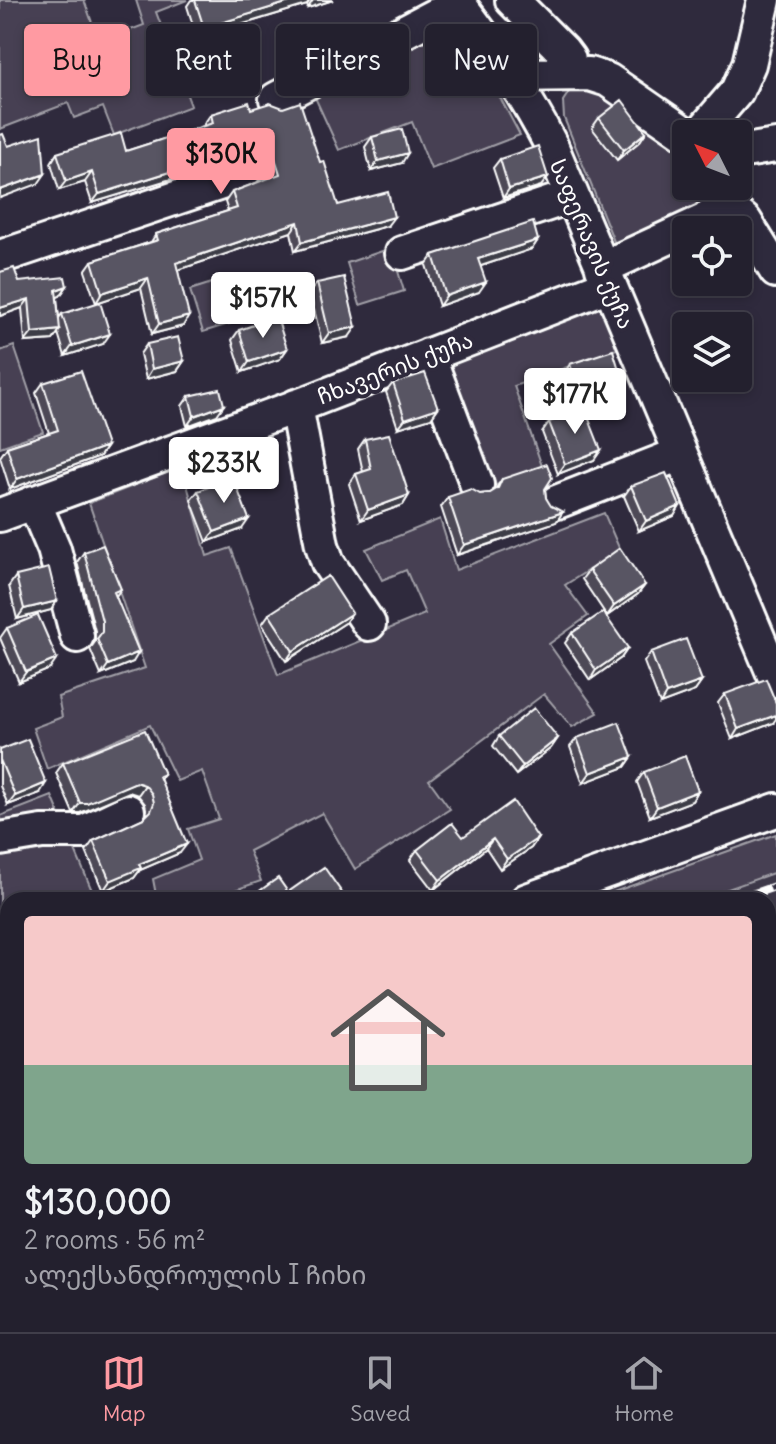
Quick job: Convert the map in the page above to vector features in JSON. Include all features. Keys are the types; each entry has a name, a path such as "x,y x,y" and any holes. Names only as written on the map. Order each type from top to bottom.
{"street":[{"path":"512,0 563,51 569,59 569,73"},
{"path":"712,120 737,91 749,64 764,0"},
{"path":"276,99 457,2"},
{"name":"საფერავის ქუჩა","path":"457,2 473,24"},
{"path":"537,74 589,74 608,80 672,124"},
{"name":"საფერავის ქუჩა","path":"525,96 572,196 776,680"},
{"path":"752,150 776,146"},
{"path":"0,257 242,176"},
{"path":"402,253 572,196"},
{"name":"ჩხავერის ქუჩა","path":"0,515 428,355 606,276 706,220 716,210 717,200"},
{"path":"725,200 745,221 776,271"},
{"path":"428,355 477,485"},
{"path":"296,406 328,563 369,624"},
{"path":"557,502 680,454"},
{"path":"34,502 54,549 77,636"},
{"path":"549,892 776,810"},
{"path":"0,839 42,832 84,832 128,811"}],"shaded area":[{"path":"0,0 84,0 93,24 24,24 24,96 130,96 130,30 144,25 136,0 187,0 156,12 160,24 146,24 146,96 187,96 191,106 114,135 103,107 74,118 68,103 0,129"},
{"path":"425,34 425,96 499,96 520,135 431,169 412,122 339,150 314,96 409,96 409,43"},
{"path":"585,89 604,91 672,138 672,200 709,201 680,216 672,216 672,220 617,249 564,118 563,101 569,92"},
{"path":"391,248 404,291 360,305 347,263"},
{"path":"234,276 248,318 203,332 190,290"},
{"path":"601,304 617,349 514,386 543,469 493,486 448,359"},
{"path":"14,346 43,432 0,447 0,351"},
{"path":"182,467 207,556 231,548 278,675 425,614 406,570 382,580 366,549 440,519 456,570 604,513 620,550 565,585 588,616 549,644 598,713 572,727 544,694 429,780 450,809 355,869 322,813 249,851 261,881 229,892 155,892 153,879 199,860 188,829 219,819 202,771 177,781 150,725 47,769 33,728 62,717 58,697 145,668 89,503"},
{"path":"52,796 93,892 0,892 4,827 0,816"},
{"path":"776,834 776,872 720,892 613,892"},
{"path":"776,872 776,892 720,892"}],"building":[{"path":"195,0 296,0 217,24 203,24"},
{"path":"622,100 646,132 624,150 599,118"},
{"path":"249,102 251,109 270,103 283,108 300,102 338,205 388,192 394,217 302,242 298,222 176,263 189,316 159,324 148,278 102,293 92,261 158,240 156,234 237,208 232,192 280,174 267,132 209,151 211,159 99,194 92,172 66,181 57,153 121,133 126,151 213,123 211,114"},
{"path":"402,129 408,153 378,161 372,137"},
{"path":"3,134 8,146 42,135 45,174 0,190 0,135"},
{"path":"538,146 548,177 509,189 500,159"},
{"path":"533,222 538,240 478,259 486,282 446,296 433,255"},
{"path":"14,268 19,282 65,277 67,286 56,290 60,330 32,333 29,299 0,308 0,272"},
{"path":"291,275 297,300 266,307 260,283"},
{"path":"344,277 356,327 329,333 317,283"},
{"path":"100,302 110,334 72,346 62,314"},
{"path":"277,317 287,349 249,362 239,330"},
{"path":"178,337 184,361 152,369 147,344"},
{"path":"613,350 624,386 582,400 570,364"},
{"path":"81,371 107,446 17,479 7,447 58,430 43,383"},
{"path":"425,373 438,408 405,419 393,383"},
{"path":"220,389 224,405 194,416 189,396"},
{"path":"585,409 601,450 565,464 549,422"},
{"path":"389,434 409,495 368,510 356,474 371,469 365,439"},
{"path":"547,464 552,478 545,489 546,498 551,506 563,512 464,545 448,497 471,489 480,494 490,493 498,488 502,479"},
{"path":"666,473 680,506 646,521 631,486"},
{"path":"233,477 249,519 214,532 198,491"},
{"path":"103,545 121,589 114,592 139,652 108,665 97,639 102,632 102,621 84,552"},
{"path":"620,548 645,585 614,606 589,570"},
{"path":"49,568 57,601 24,609 16,576"},
{"path":"328,576 352,613 293,651 269,614"},
{"path":"603,612 628,648 596,670 572,633"},
{"path":"38,615 57,659 26,672 7,628"},
{"path":"686,639 702,681 666,694 651,652"},
{"path":"766,679 776,703 776,715 738,729 725,694"},
{"path":"534,708 558,738 523,766 499,736"},
{"path":"619,722 632,757 590,773 577,738"},
{"path":"145,730 164,774 159,776 187,844 139,864 141,868 110,881 93,841 144,818 154,803 152,794 145,785 136,782 87,803 80,803 63,763"},
{"path":"28,739 46,783 15,796 0,760 0,750"},
{"path":"685,756 698,791 657,807 644,772"},
{"path":"513,801 538,838 507,859 493,839 440,880 417,850 452,823 463,837"},
{"path":"324,867 341,892 288,892"},
{"path":"278,878 288,892 258,892"}],"railway":[{"path":"759,892 776,886"}]}
